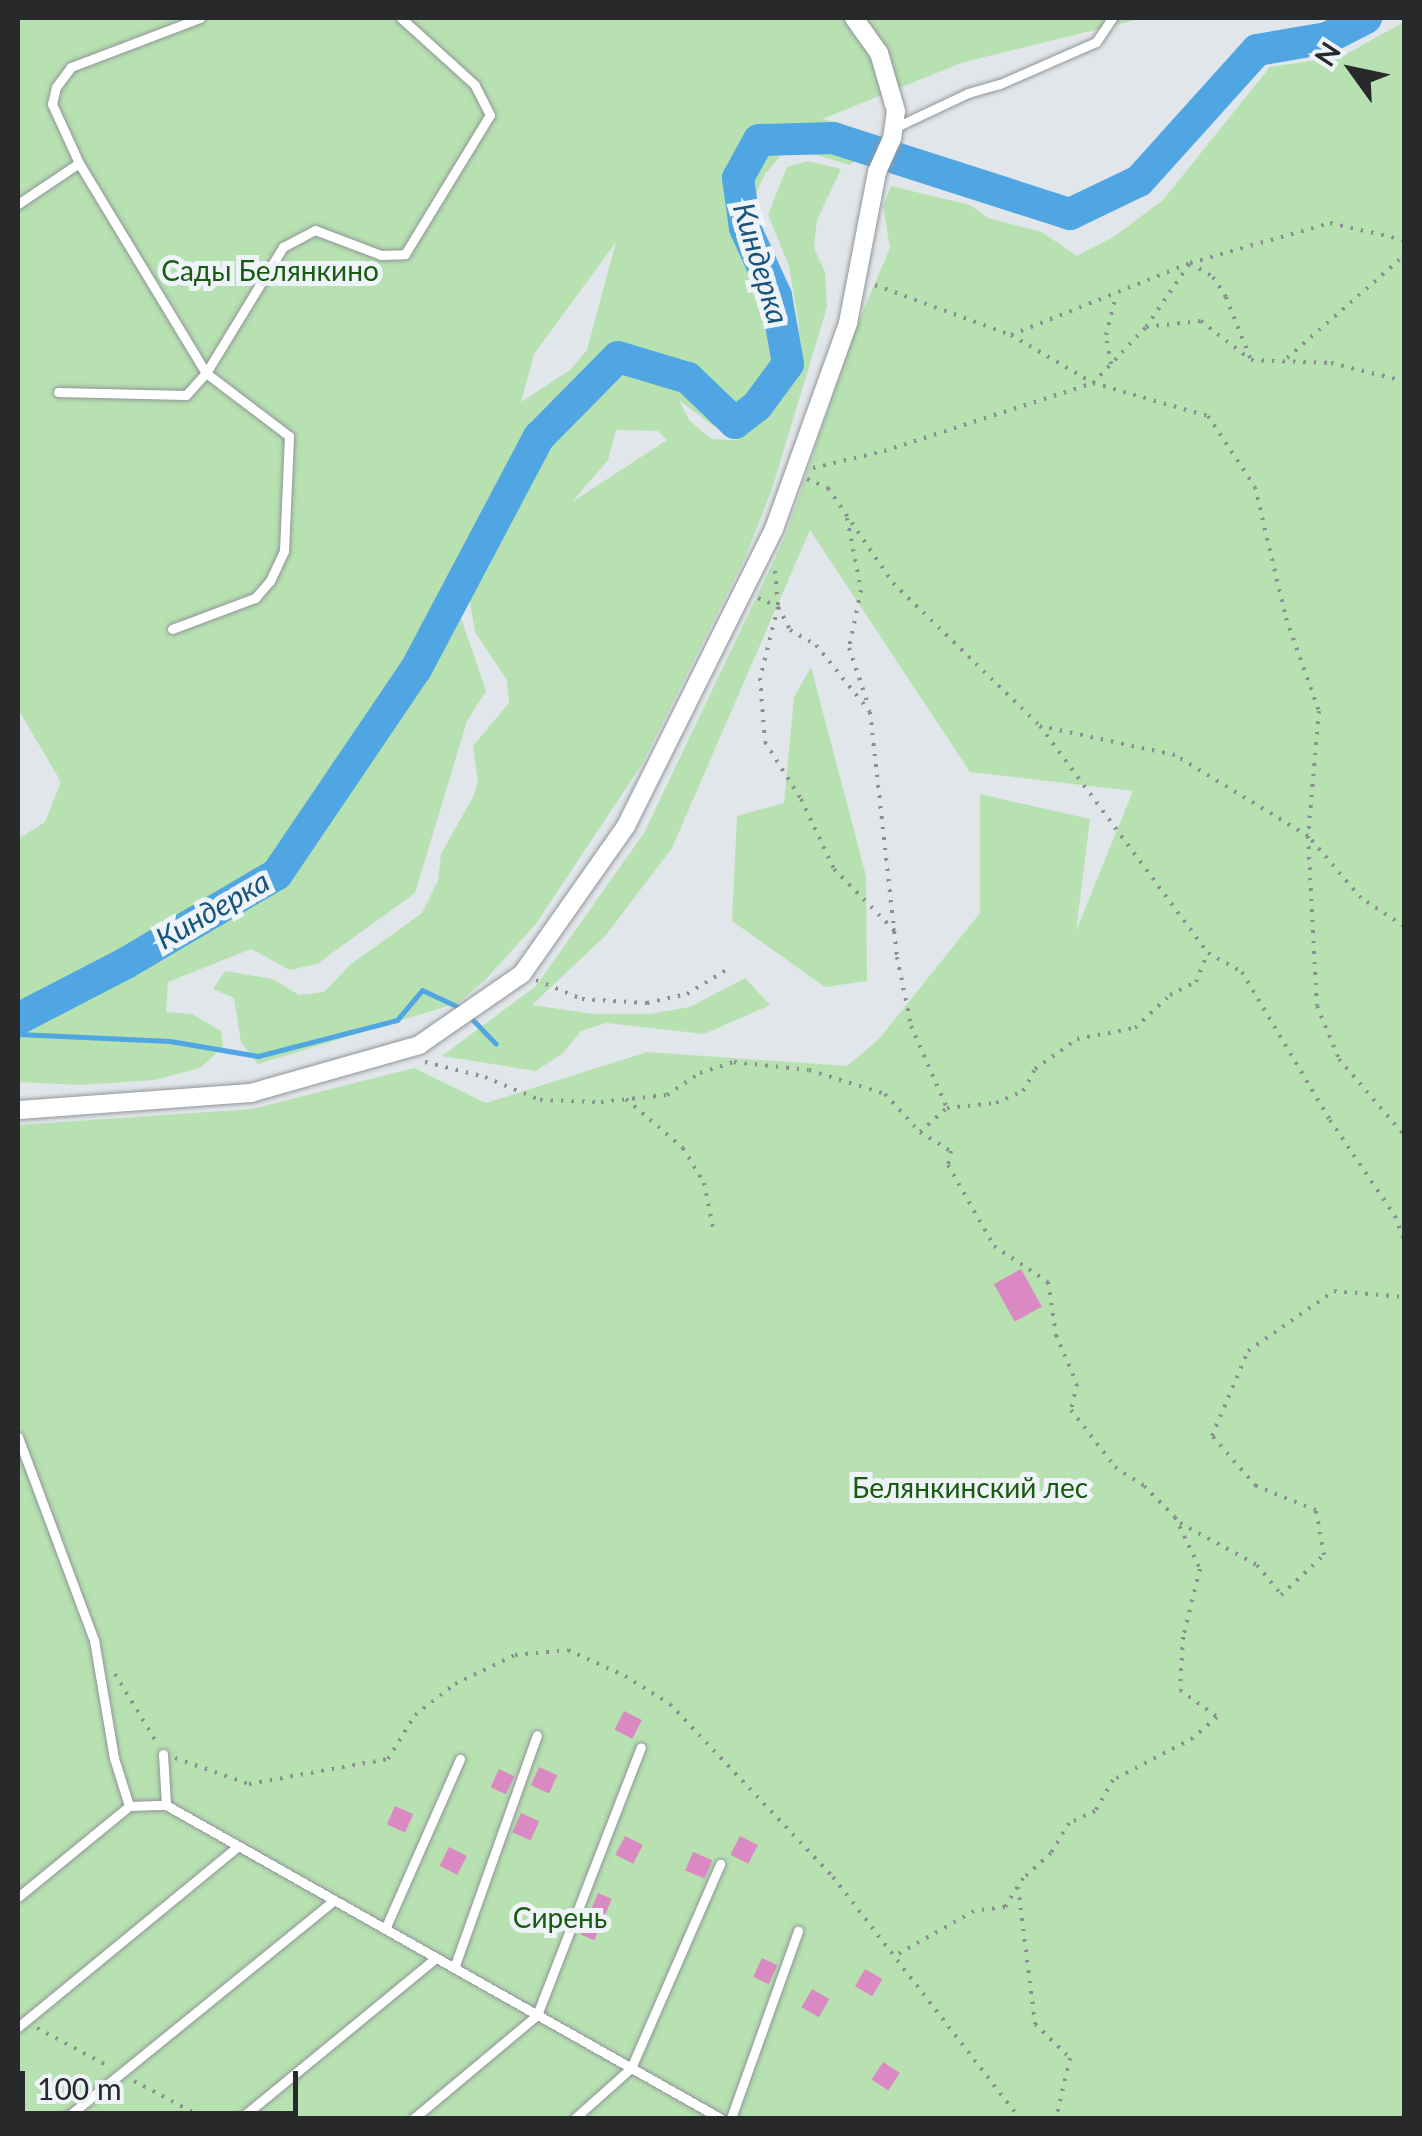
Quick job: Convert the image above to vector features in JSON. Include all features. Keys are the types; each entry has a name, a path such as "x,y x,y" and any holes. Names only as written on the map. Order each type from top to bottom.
{"street":[{"path":"18,1110 251,1093 419,1045 522,974 626,826 767,543 794,473 854,298 877,172 893,134 896,112 879,53 854,18"}],"lane":[{"path":"172,629 255,598 270,581 284,551 289,436 206,373 79,163 52,104 56,88 71,67 200,18"},
{"path":"58,392 186,394 206,373 282,248 315,230 381,256 405,254 490,115 475,85 401,18"},
{"path":"893,134 968,92 1000,84 1096,42 1112,18"},
{"path":"18,204 79,163"},
{"path":"18,1437 94,1640 114,1758 129,1806"},
{"path":"454,1968 537,1736"},
{"path":"414,2118 537,2015 641,1747"},
{"path":"163,1754 166,1805"},
{"path":"384,1929 460,1758"},
{"path":"18,1897 129,1806 166,1805 720,2118"},
{"path":"20,2022 238,1846"},
{"path":"575,2118 631,2068 720,1864"},
{"path":"66,2118 334,1900"},
{"path":"731,2118 798,1931"},
{"path":"241,2118 436,1958"}],"path":[{"path":"1011,335 1190,263 1330,223 1404,240"},
{"path":"1286,359 1404,256"},
{"path":"794,473 884,450 1093,383 1146,327 1190,263"},
{"path":"1190,263 1213,277 1226,297 1251,360"},
{"path":"854,298 876,284 1011,335 1093,383 1208,416 1255,487 1286,618 1319,711 1308,836 1317,1006 1339,1059 1404,1136"},
{"path":"1110,364 1106,335 1116,295"},
{"path":"1146,327 1201,321 1251,360 1331,363 1404,381"},
{"path":"794,473 828,488 892,583 1040,726 1208,953 1242,972 1330,1120 1395,1216 1404,1240"},
{"path":"846,514 861,590 848,648 870,712 895,931 912,1026 947,1108"},
{"path":"767,543 779,586 778,607 760,678 765,742 801,799 834,869 895,931"},
{"path":"744,591 778,607 790,630 816,645 870,712"},
{"path":"1040,726 1175,755 1308,836 1361,898 1404,926"},
{"path":"920,1132 947,1108 996,1103 1023,1091 1035,1069 1077,1039 1135,1028 1170,995 1196,982 1208,953"},
{"path":"522,974 582,1000 647,1003 687,994 731,967"},
{"path":"397,1052 444,1069 485,1076 540,1100 626,1100 667,1095 700,1073 734,1062 809,1070 885,1094 920,1132 951,1151 948,1165 994,1246 1048,1282 1056,1335 1077,1384 1071,1410 1115,1467 1144,1486 1178,1522 1257,1565 1281,1595 1324,1555 1316,1510 1256,1486 1212,1436 1248,1351 1334,1290 1404,1297"},
{"path":"626,1100 684,1148 704,1183 713,1228"},
{"path":"896,1955 974,1911 1005,1907 1018,1886 1051,1854 1069,1823 1094,1811 1113,1780 1193,1738 1217,1717 1180,1690 1183,1637 1200,1569 1178,1522"},
{"path":"114,1672 163,1754 250,1784 388,1759 415,1716 455,1684 514,1656 568,1650 625,1676 670,1704 833,1877 1019,2118"},
{"path":"1018,1886 1035,2024 1070,2058 1056,2118"}],"green space":[{"name":"Сады Белянкино","path":"18,18 1144,18 964,62 822,119 843,124 867,139 860,156 850,165 806,152 782,154 765,174 753,200 756,221 772,245 789,309 794,361 799,327 789,266 768,215 787,167 808,161 841,169 817,220 814,248 825,272 827,307 773,486 745,558 642,764 535,925 486,979 458,1003 258,1064 241,1042 234,998 213,989 225,971 273,979 299,995 324,992 351,964 422,913 438,881 441,854 478,783 473,746 509,703 507,680 475,632 469,595 460,615 486,691 467,721 415,893 317,964 290,970 251,949 168,982 166,1012 192,1014 221,1031 223,1047 200,1068 154,1080 81,1085 18,1082 18,839 45,822 61,782 18,709","holes":["616,242 587,350 570,370 521,402 534,354","793,370 792,377 762,416 737,440 711,439 689,420 679,400 713,426 735,429 760,410","616,430 658,431 667,440 572,502 608,460"]},
{"path":"1404,22 1404,2118 18,2118 18,1125 252,1109 414,1068 486,1103 647,1052 847,1066 879,1039 980,913 980,794 1090,819 1076,931 1133,791 970,772 810,530 672,848 606,935 532,1005 594,1014 650,1014 690,1007 745,978 770,1005 704,1034 606,1023 581,1031 563,1053 536,1071 442,1056 536,986 644,833 786,535 853,335 890,248 883,206 891,186 970,205 988,218 1042,232 1077,256 1115,236 1163,200 1270,67 1343,56"},
{"path":"811,667 866,876 867,981 825,987 732,921 737,816 784,803 794,697"}],"building":[{"path":"1021,1269 1042,1307 1015,1322 994,1284"},
{"path":"624,1711 642,1720 632,1739 614,1730"},
{"path":"539,1767 557,1775 549,1793 531,1785"},
{"path":"499,1769 514,1776 506,1794 491,1787"},
{"path":"395,1806 413,1814 405,1832 387,1824"},
{"path":"521,1813 539,1821 531,1840 512,1832"},
{"path":"625,1836 643,1845 633,1864 615,1855"},
{"path":"740,1836 758,1845 748,1864 730,1855"},
{"path":"449,1847 467,1856 457,1875 439,1866"},
{"path":"693,1852 712,1860 705,1879 685,1870"},
{"path":"598,1893 612,1899 594,1940 580,1934"},
{"path":"762,1958 777,1965 769,1984 753,1977"},
{"path":"865,1969 882,1979 872,1996 855,1986"},
{"path":"812,1989 829,1999 819,2017 802,2007"},
{"path":"883,2062 900,2073 888,2091 872,2080"}],"waterway":[{"name":"Киндерка","path":"18,1019 126,963 277,874 416,669 539,437 618,357 688,378 735,423 757,406 788,364 776,296 745,228 738,178 759,140 833,138 1070,214 1139,181 1257,50 1327,38 1366,18"},
{"path":"18,1034 170,1041 258,1056 397,1020 422,990 463,1009"},
{"path":"470,1017 496,1044"}],"park label":[{"name":"Белянкинский лес","path":"970,1487"},
{"name":"Сирень","path":"560,1917"}]}
